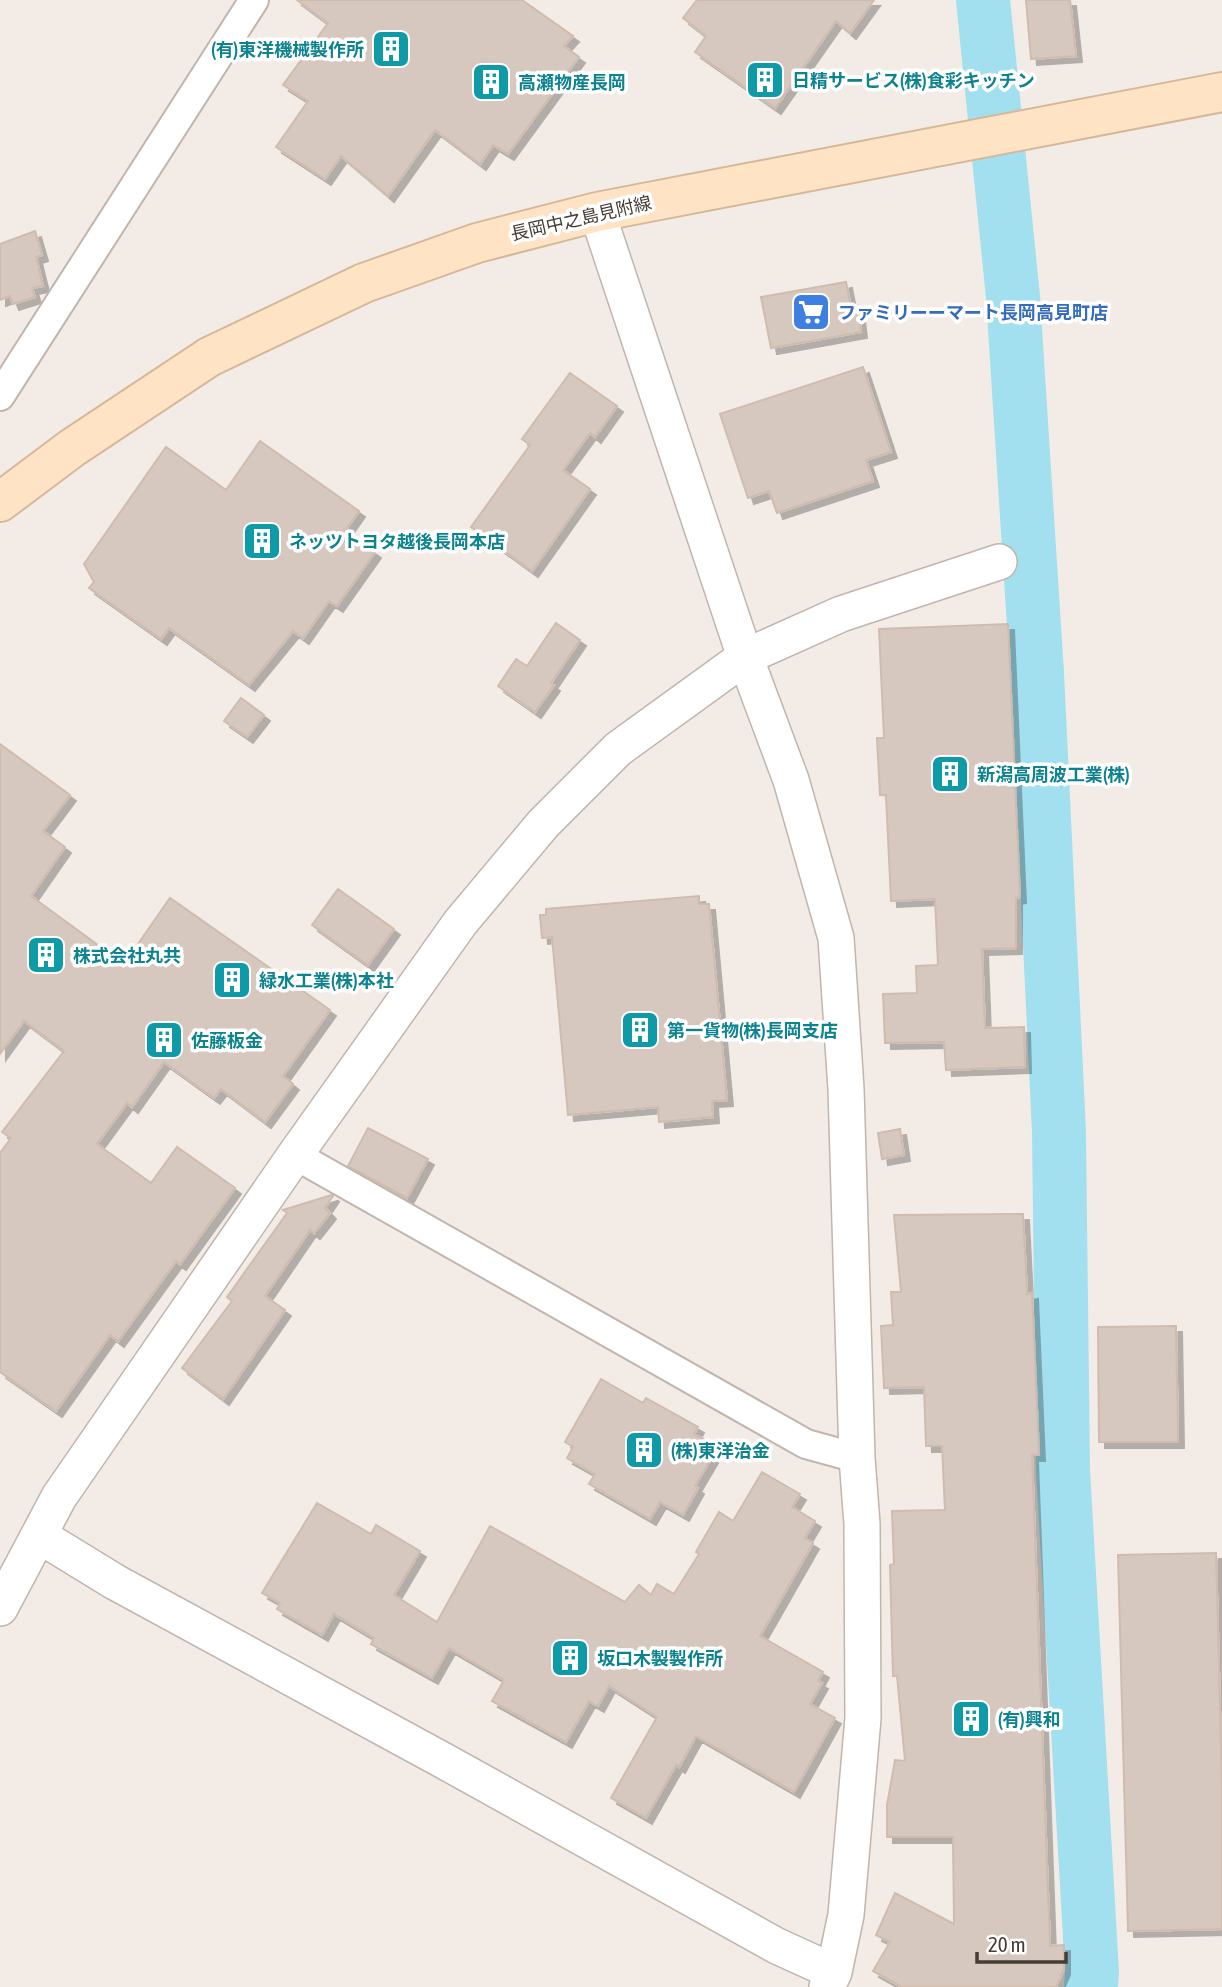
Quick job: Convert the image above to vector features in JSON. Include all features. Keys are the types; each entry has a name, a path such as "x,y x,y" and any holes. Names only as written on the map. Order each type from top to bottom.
{"main road":[{"name":"長岡中之島見附線","path":"2,497 209,357 364,283 477,243 597,212 1222,92"}],"street":[{"path":"0,396 254,0"},
{"path":"40,1536 115,1582 433,1755 765,1940 830,1980 846,1915 863,1718 862,1524 857,1458 846,1089 836,938 791,780 745,657 597,212"},
{"path":"0,1608 59,1497 295,1155 460,923 543,824 618,749 745,657 841,614 999,562"},
{"path":"295,1155 806,1444 857,1458"}],"building":[{"path":"297,0 522,0 573,36 564,46 579,57 508,154 493,145 480,164 435,130 388,196 341,156 325,179 276,147 308,101 283,85 328,23"},
{"name":"日精サービス(株)食彩キッチン","path":"697,0 874,0 850,33 836,21 775,108 695,52 706,36 683,18"},
{"path":"1026,0 1070,0 1076,56 1031,59"},
{"path":"35,231 42,255 36,257 43,286 32,288 35,297 13,304 10,296 0,300 0,244"},
{"name":"ファミリーーマート長岡高見町店","path":"846,282 851,308 858,306 861,332 771,348 761,297"},
{"path":"863,367 891,452 866,460 873,481 777,513 769,491 748,498 720,414"},
{"path":"570,373 617,406 595,437 590,433 563,470 590,489 532,571 471,527 530,445 522,439"},
{"name":"ネッツトヨタ越後長岡本店","path":"260,441 359,511 345,531 375,552 337,606 329,601 303,638 293,631 249,685 169,628 161,639 89,588 94,582 84,564 166,447 226,490"},
{"path":"556,623 580,640 535,712 498,686 516,659 527,666"},
{"name":"新潟高周波工業(株)","path":"1008,624 1020,897 1016,898 1016,948 982,949 985,1028 1024,1027 1025,1067 946,1070 944,1042 885,1043 883,994 917,993 916,966 938,965 935,899 891,901 886,795 880,795 877,738 884,738 879,629"},
{"path":"241,698 264,715 247,737 224,721"},
{"path":"0,744 70,795 43,831 65,847 31,896 124,964 170,898 330,1010 283,1076 293,1084 265,1122 221,1089 214,1098 164,1062 132,1107 127,1103 97,1144 151,1183 177,1147 235,1188 180,1264 176,1261 118,1341 110,1335 56,1411 0,1372 0,1153 11,1138 2,1132 64,1051 24,1021 0,1054"},
{"path":"338,889 394,929 368,965 312,925"},
{"name":"第一貨物(株)長岡支店","path":"699,896 699,904 709,904 727,1100 712,1101 713,1117 659,1122 658,1107 568,1115 552,937 542,938 540,915 546,915 546,909"},
{"path":"368,1128 428,1159 407,1198 348,1166"},
{"path":"900,1129 904,1155 882,1159 878,1133"},
{"path":"332,1195 325,1208 330,1213 314,1233 310,1230 265,1296 285,1310 223,1399 182,1368 232,1301 227,1297 287,1213 283,1210"},
{"path":"1023,1214 1027,1294 1032,1293 1039,1455 1032,1455 1050,1946 1064,1945 1064,1969 1056,1987 902,1987 873,1971 890,1942 876,1935 895,1893 954,1924 953,1837 887,1837 887,1805 895,1760 905,1761 897,1676 893,1676 890,1565 894,1564 892,1511 945,1510 942,1446 926,1446 924,1387 884,1388 881,1326 893,1325 891,1292 901,1292 894,1215"},
{"path":"1176,1326 1178,1442 1099,1442 1098,1327"},
{"name":"(株)東洋治金","path":"601,1379 643,1403 646,1398 698,1427 694,1434 718,1447 695,1486 698,1488 683,1515 660,1502 650,1519 589,1484 595,1474 567,1458 573,1447 565,1442"},
{"path":"762,1472 800,1494 792,1507 815,1521 805,1538 813,1543 760,1636 823,1672 818,1681 822,1683 810,1704 835,1718 794,1792 696,1736 646,1818 611,1798 657,1717 609,1686 598,1706 589,1701 566,1742 492,1701 504,1680 449,1648 432,1678 371,1644 374,1638 334,1614 322,1635 277,1609 280,1603 262,1593 317,1503 371,1534 376,1525 420,1551 394,1595 437,1622 490,1526 625,1602 639,1585 651,1595 657,1584 674,1594 699,1554 696,1552 719,1512 733,1521"},
{"path":"1216,1553 1222,1788 1222,1929 1128,1931 1118,1555"}],"waterway":[{"path":"983,0 1013,297 1037,673 1059,1132 1063,1470 1091,1987"}],"place":[{"name":"(有)東洋機械製作所","path":"391,49"},
{"name":"日精サービス(株)食彩キッチン","path":"765,80"},
{"name":"高瀬物産長岡","path":"491,82"},
{"name":"ファミリーーマート長岡高見町店","path":"811,312"},
{"name":"ネッツトヨタ越後長岡本店","path":"262,541"},
{"name":"新潟高周波工業(株)","path":"950,774"},
{"name":"株式会社丸共","path":"46,955"},
{"name":"緑水工業(株)本社","path":"232,980"},
{"name":"第一貨物(株)長岡支店","path":"640,1030"},
{"name":"佐藤板金","path":"164,1040"},
{"name":"(株)東洋治金","path":"644,1450"},
{"name":"坂口木製製作所","path":"570,1658"},
{"name":"(有)興和","path":"971,1719"}]}
